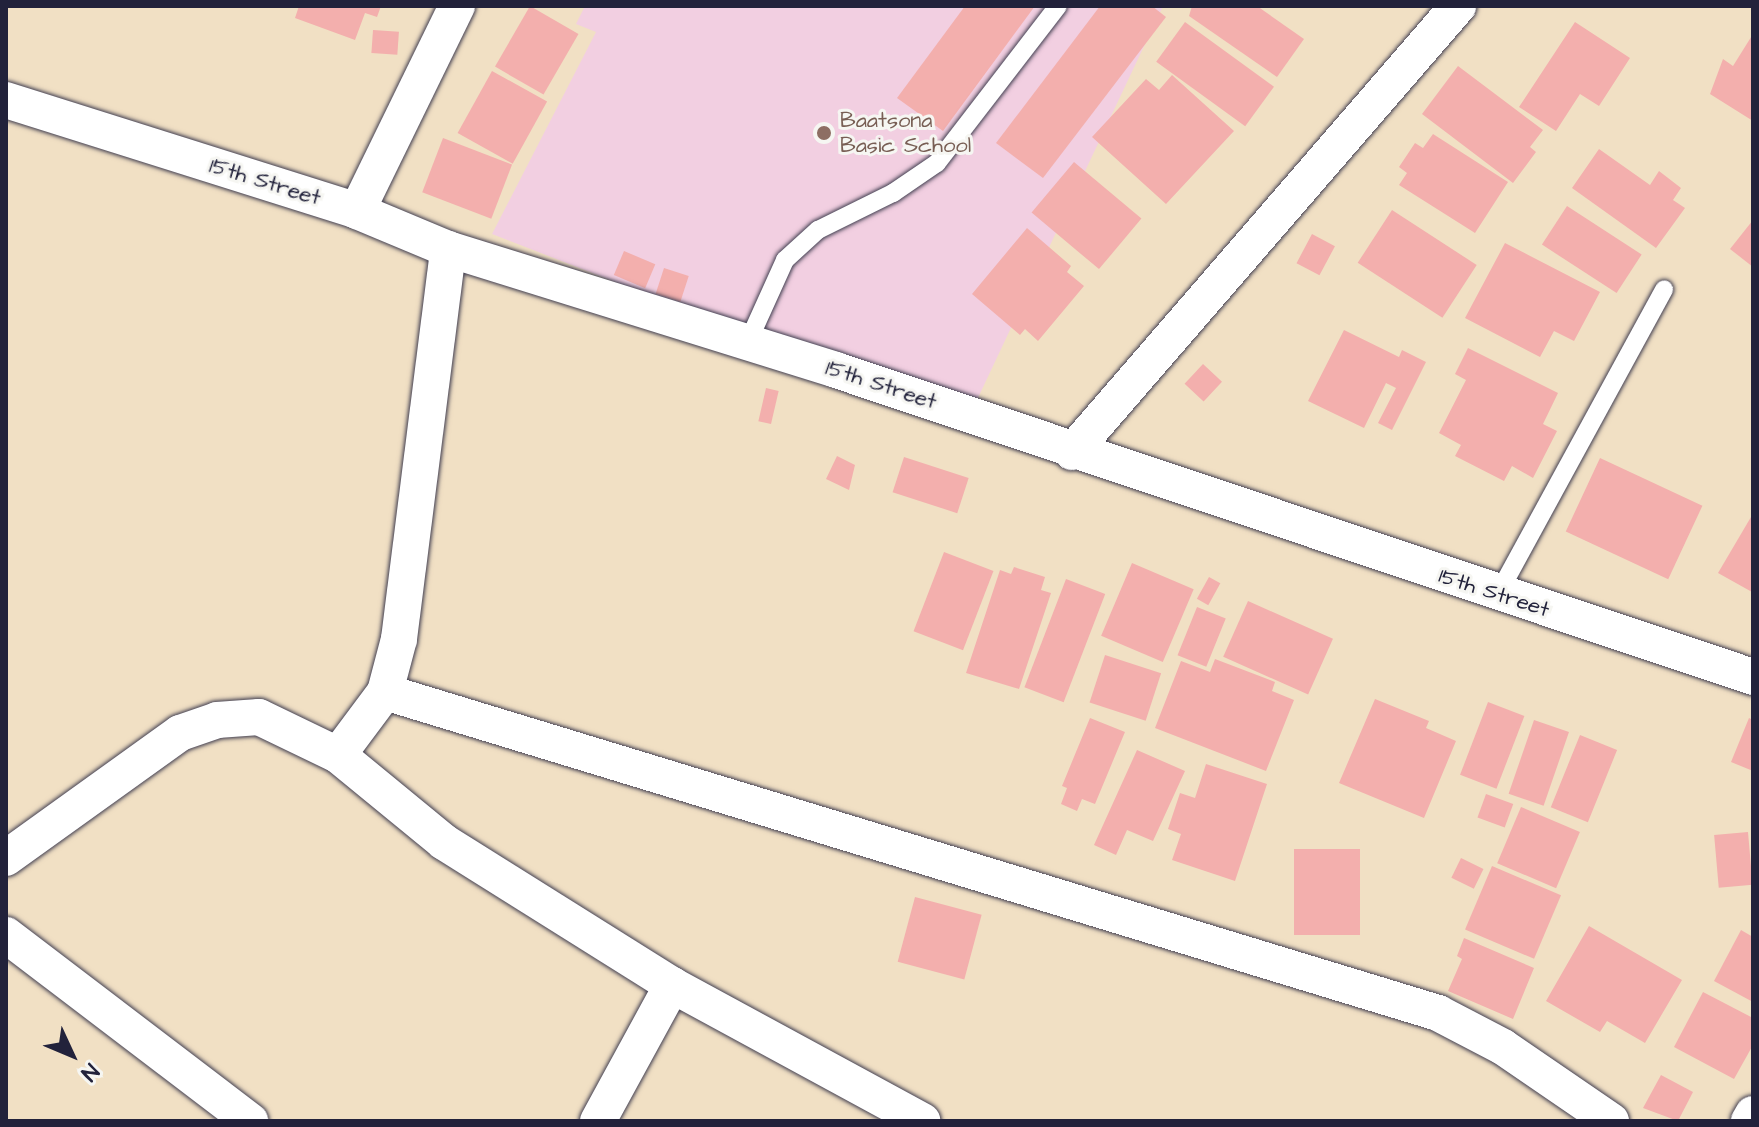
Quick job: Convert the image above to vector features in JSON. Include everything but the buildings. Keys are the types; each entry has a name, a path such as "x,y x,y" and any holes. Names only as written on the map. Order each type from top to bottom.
{"street":[{"path":"357,211 457,6"},
{"path":"1072,452 1458,6"},
{"name":"15th Street","path":"6,100 357,211 448,249 748,342 1753,677"},
{"path":"338,755 385,692 399,639 448,249"},
{"path":"385,692 1438,1013 1503,1047 1611,1121"},
{"path":"6,858 180,733 217,720 259,717 338,755 444,842 672,985 923,1121"},
{"path":"6,935 250,1121"},
{"path":"598,1121 672,985"},
{"path":"1749,1121 1753,1114"}],"lane":[{"path":"748,342 785,260 818,230 893,193 937,163 1058,6"},
{"path":"1498,594 1664,289"}],"shaded area":[{"name":"Baatsona Basic School","path":"585,6 1163,6 968,419 492,234 596,32 576,24"}],"place":[{"name":"Baatsona Basic School","path":"824,133"}]}
